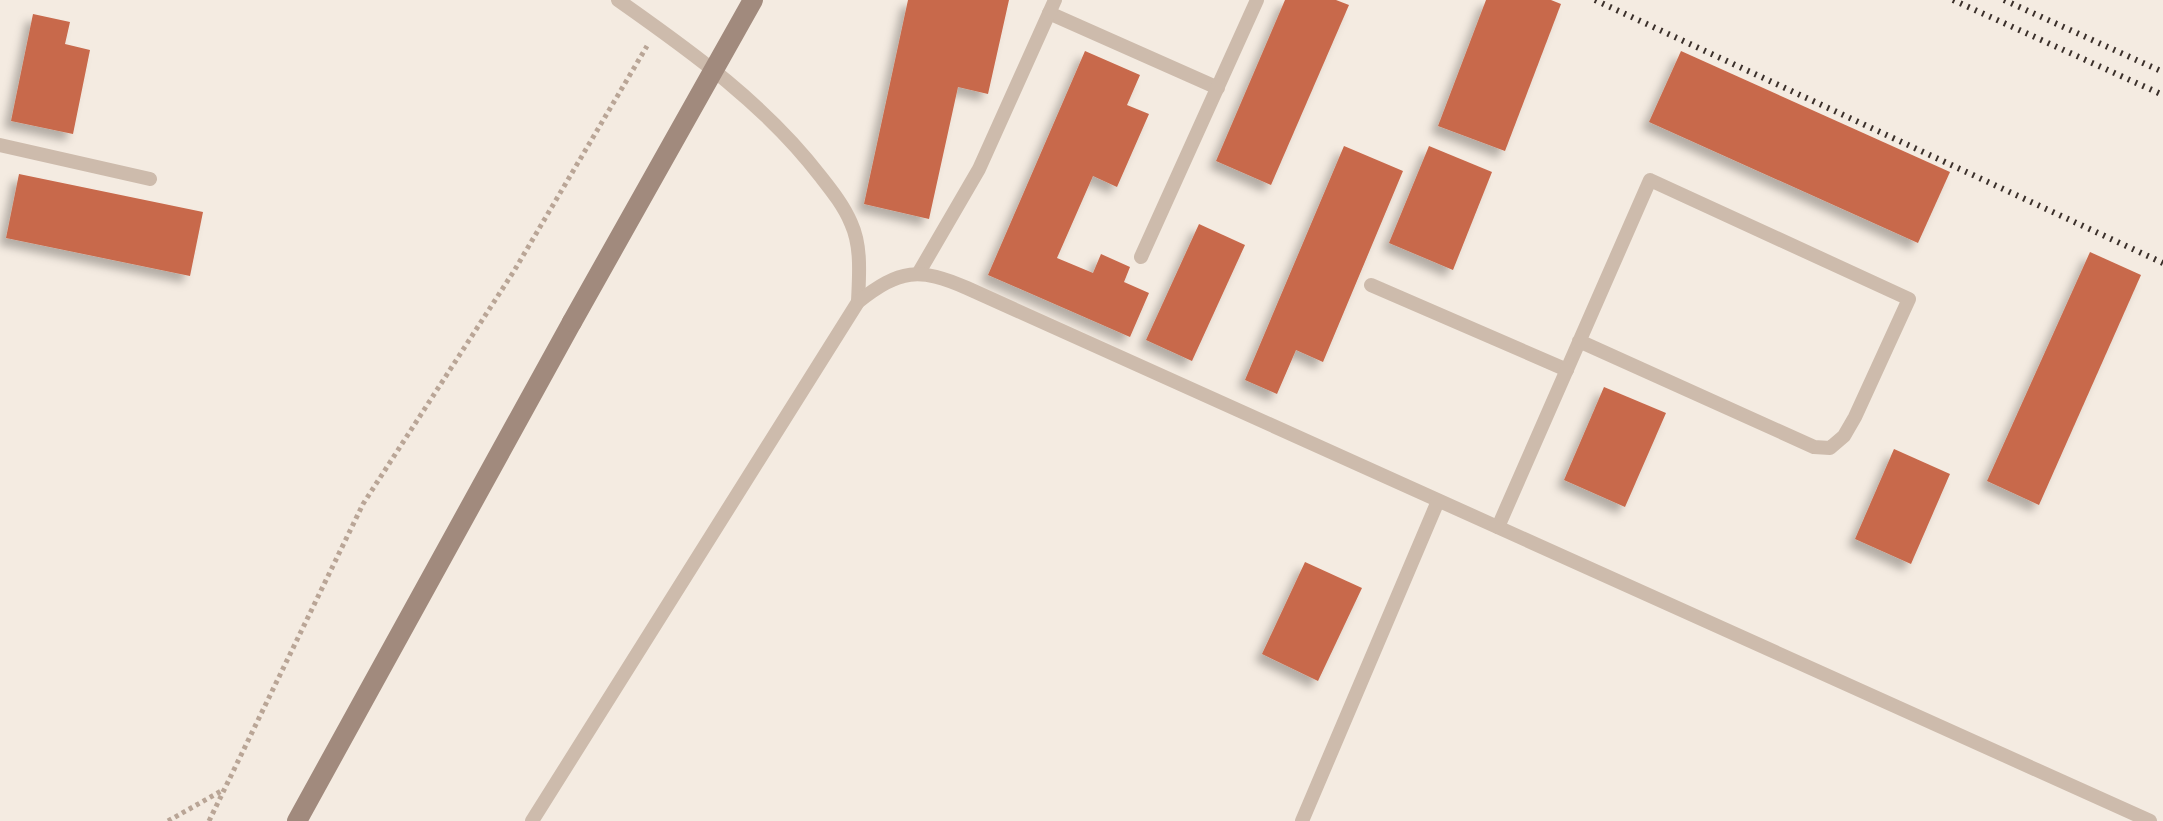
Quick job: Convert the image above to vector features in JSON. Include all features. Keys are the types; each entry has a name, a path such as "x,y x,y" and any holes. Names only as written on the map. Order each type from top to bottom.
{"main road":[{"path":"297,821 753,0"}],"lane":[{"path":"618,0 758,106 801,150 836,196 852,224 859,259 858,302"},
{"path":"1141,257 1257,0"},
{"path":"918,274 979,169 1052,7 1218,88"},
{"path":"0,145 150,179"},
{"path":"1498,527 1579,341 1650,180 1909,299 1855,417 1844,436 1830,448 1814,447 1579,341"},
{"path":"532,821 858,302 882,283 902,275 918,274 943,277 2150,821"},
{"path":"1371,285 1567,370"},
{"path":"1302,821 1438,501"}],"path":[{"path":"209,821 363,504 514,271 658,28"},
{"path":"168,821 224,790"}],"building":[{"path":"908,0 1009,0 988,94 958,87 929,219 864,204"},
{"path":"1285,0 1336,0 1349,5 1271,185 1216,161"},
{"path":"1486,0 1551,0 1561,4 1505,151 1438,126"},
{"path":"33,14 70,22 65,44 90,50 73,134 11,121"},
{"path":"1085,51 1140,75 1127,105 1149,114 1117,187 1093,176 1057,258 1093,273 1101,254 1130,267 1124,282 1149,293 1130,337 988,275"},
{"path":"1681,51 1950,172 1918,243 1649,122"},
{"path":"1344,146 1403,171 1323,362 1296,350 1277,394 1245,380"},
{"path":"1429,146 1492,172 1453,270 1389,243"},
{"path":"19,174 203,212 190,276 6,238"},
{"path":"1199,224 1245,245 1192,361 1146,340"},
{"path":"2090,252 2141,275 2039,505 1987,481"},
{"path":"1604,387 1666,413 1625,507 1564,480"},
{"path":"1894,449 1950,474 1911,564 1855,539"},
{"path":"1305,562 1362,588 1318,681 1262,654"}],"railway":[{"path":"1595,0 2163,263"},
{"path":"1953,0 2163,95"},
{"path":"2004,0 2163,72"}]}
